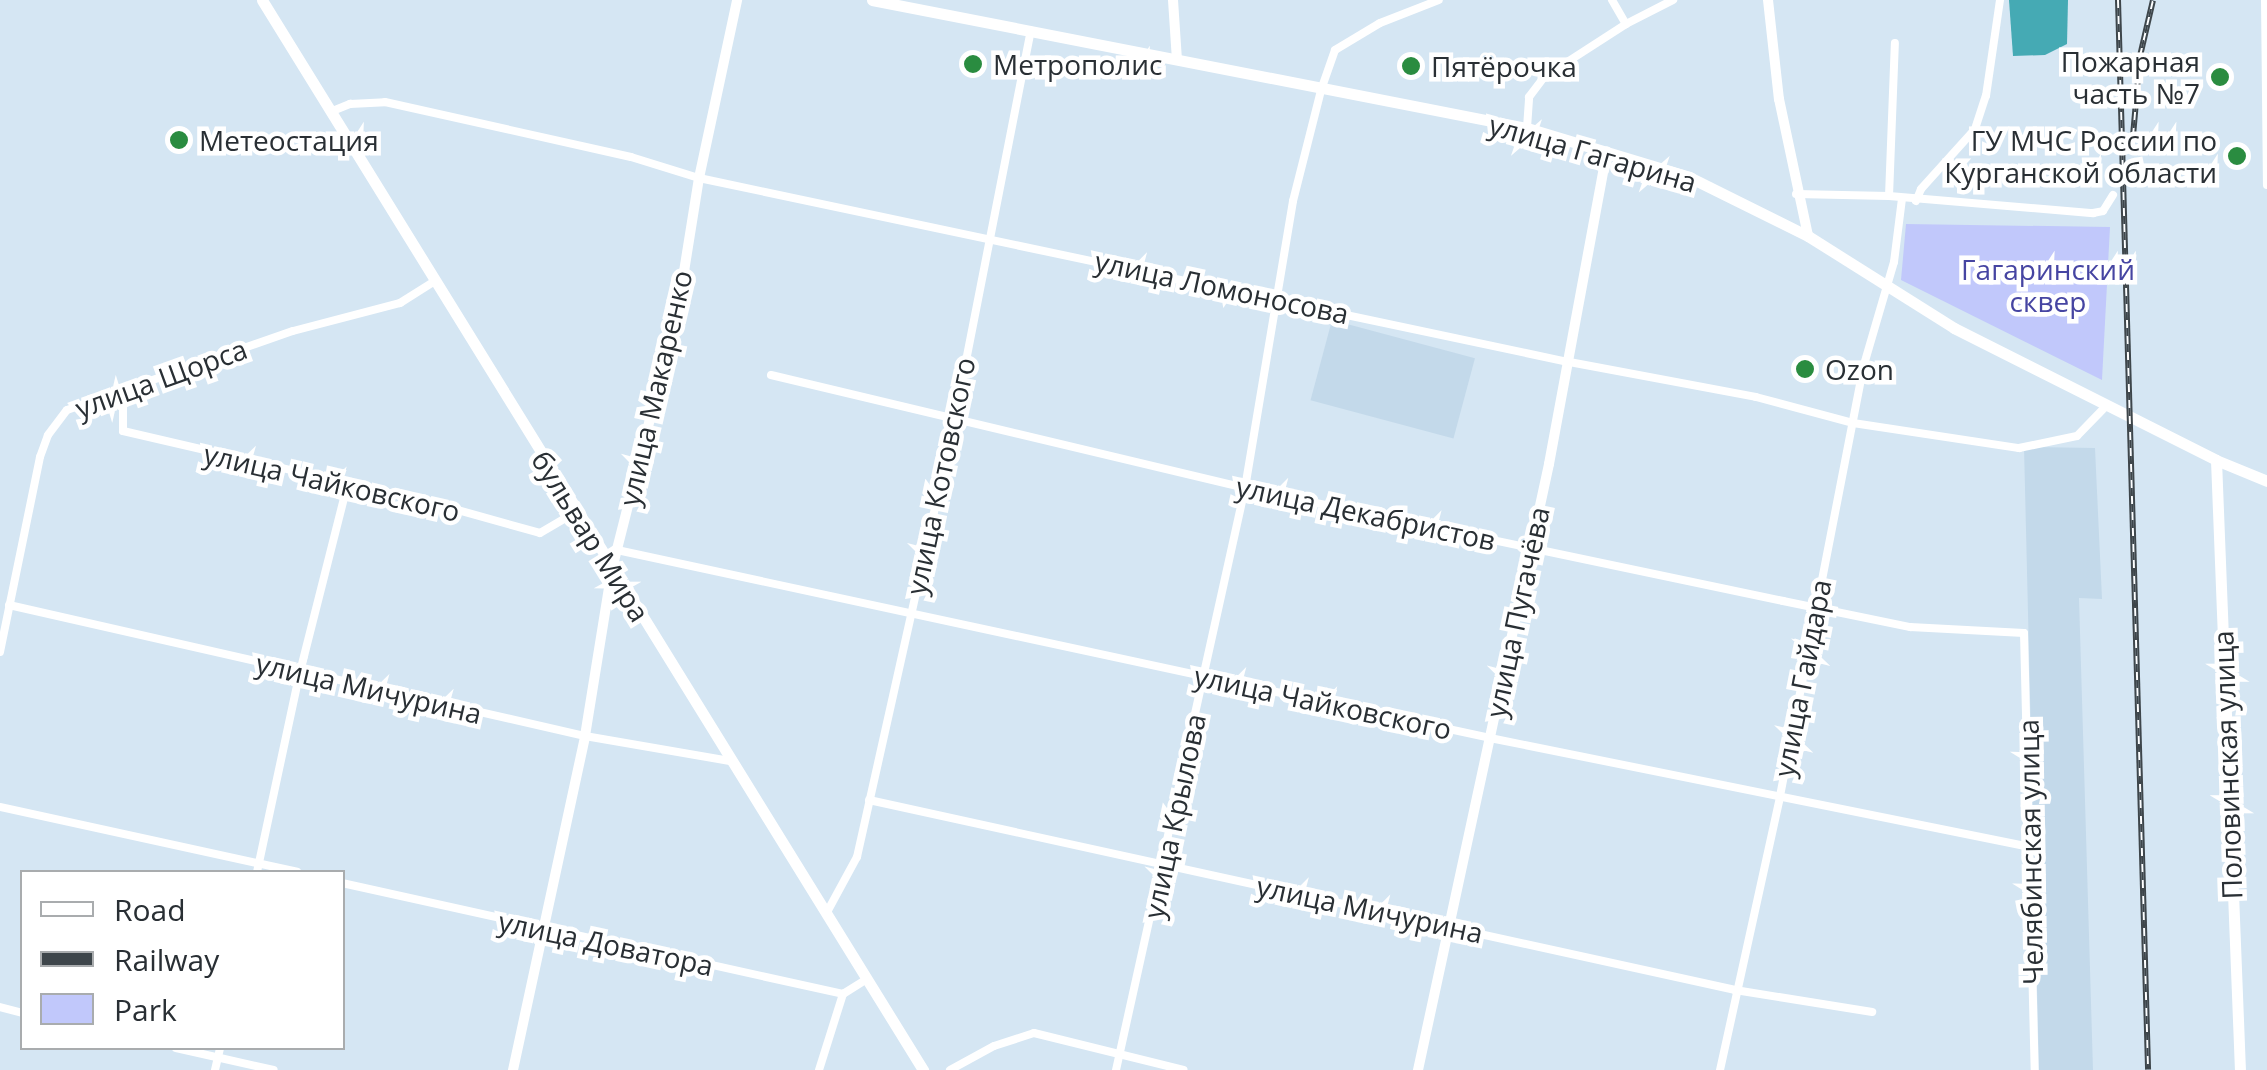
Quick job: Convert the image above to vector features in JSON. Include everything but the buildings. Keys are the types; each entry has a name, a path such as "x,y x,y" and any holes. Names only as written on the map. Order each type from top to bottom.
{"main road":[{"name":"бульвар Мира","path":"262,0 924,1070"},
{"name":"улица Гагарина","path":"872,0 1527,128 1688,177 1808,236 1954,328 2216,460 2267,481"},
{"name":"Половинская улица","path":"2216,460 2240,1070"}],"street":[{"name":"улица Макаренко","path":"514,1070 585,736 612,569 678,309 699,178 737,0"},
{"path":"1174,0 1177,60"},
{"name":"улица Крылова","path":"1116,1070 1244,488 1275,298 1321,90 1335,50 1380,22 1425,2 1439,0"},
{"path":"1612,0 1626,24"},
{"path":"1527,128 1529,97 1538,83 1626,24 1673,0"},
{"path":"1768,0 1796,194 1808,236"},
{"path":"1916,201 1921,189 1976,129 1986,96 2000,0"},
{"path":"2265,0 2267,185"},
{"name":"улица Котовского","path":"826,914 857,858 954,422 987,237 1031,31"},
{"path":"1888,196 1895,42"},
{"name":"улица Ломоносова","path":"330,112 350,104 385,102 631,157 699,178 1756,398 1853,423 2019,448 2077,436 2107,406"},
{"name":"улица Пугачёва","path":"1418,1070 1531,547 1607,151"},
{"path":"1796,194 1888,196 2093,213 2103,211 2113,195"},
{"name":"улица Гайдара","path":"1720,1070 1780,796 1853,423 1894,262 1902,199"},
{"name":"улица Щорса","path":"0,652 48,436 67,410 293,332 400,303 435,281"},
{"name":"улица Декабристов","path":"770,375 954,422 1244,488 1816,608 1910,627 2024,633"},
{"name":"улица Чайковского","path":"122,391 124,431 540,532 576,512"},
{"path":"0,807 258,868 300,672 347,486"},
{"name":"улица Чайковского","path":"617,550 1490,738 2030,847"},
{"name":"улица Мичурина","path":"9,606 585,736 730,760"},
{"name":"Челябинская улица","path":"2024,633 2035,1070"},
{"name":"улица Мичурина","path":"869,800 1735,990 1872,1012"},
{"name":"улица Доватора","path":"345,884 843,994"},
{"path":"819,1070 843,994 867,979"},
{"path":"950,1070 994,1046 1034,1034 1183,1070"},
{"path":"215,1070 219,1052 274,1070"}],"shaded area":[{"path":"2009,0 2068,0 2067,44 2045,55 2013,56"},
{"path":"1332,320 1475,358 1453,438 1311,400"},
{"path":"2024,447 2095,448 2102,599 2079,598 2093,1070 2039,1070"}],"green space":[{"name":"Гагаринский сквер","path":"1906,224 2110,227 2102,380 1901,280"}],"railway":[{"path":"2118,0 2148,1070"},
{"path":"2133,136 2140,56 2153,0"}],"place":[{"name":"Метрополис","path":"973,64"},
{"name":"Пятёрочка","path":"1411,66"},
{"name":"Пожарная часть №7","path":"2220,77"},
{"name":"Метеостация","path":"179,140"},
{"name":"ГУ МЧС России по Курганской области","path":"2237,156"},
{"name":"Ozon","path":"1805,369"}]}
